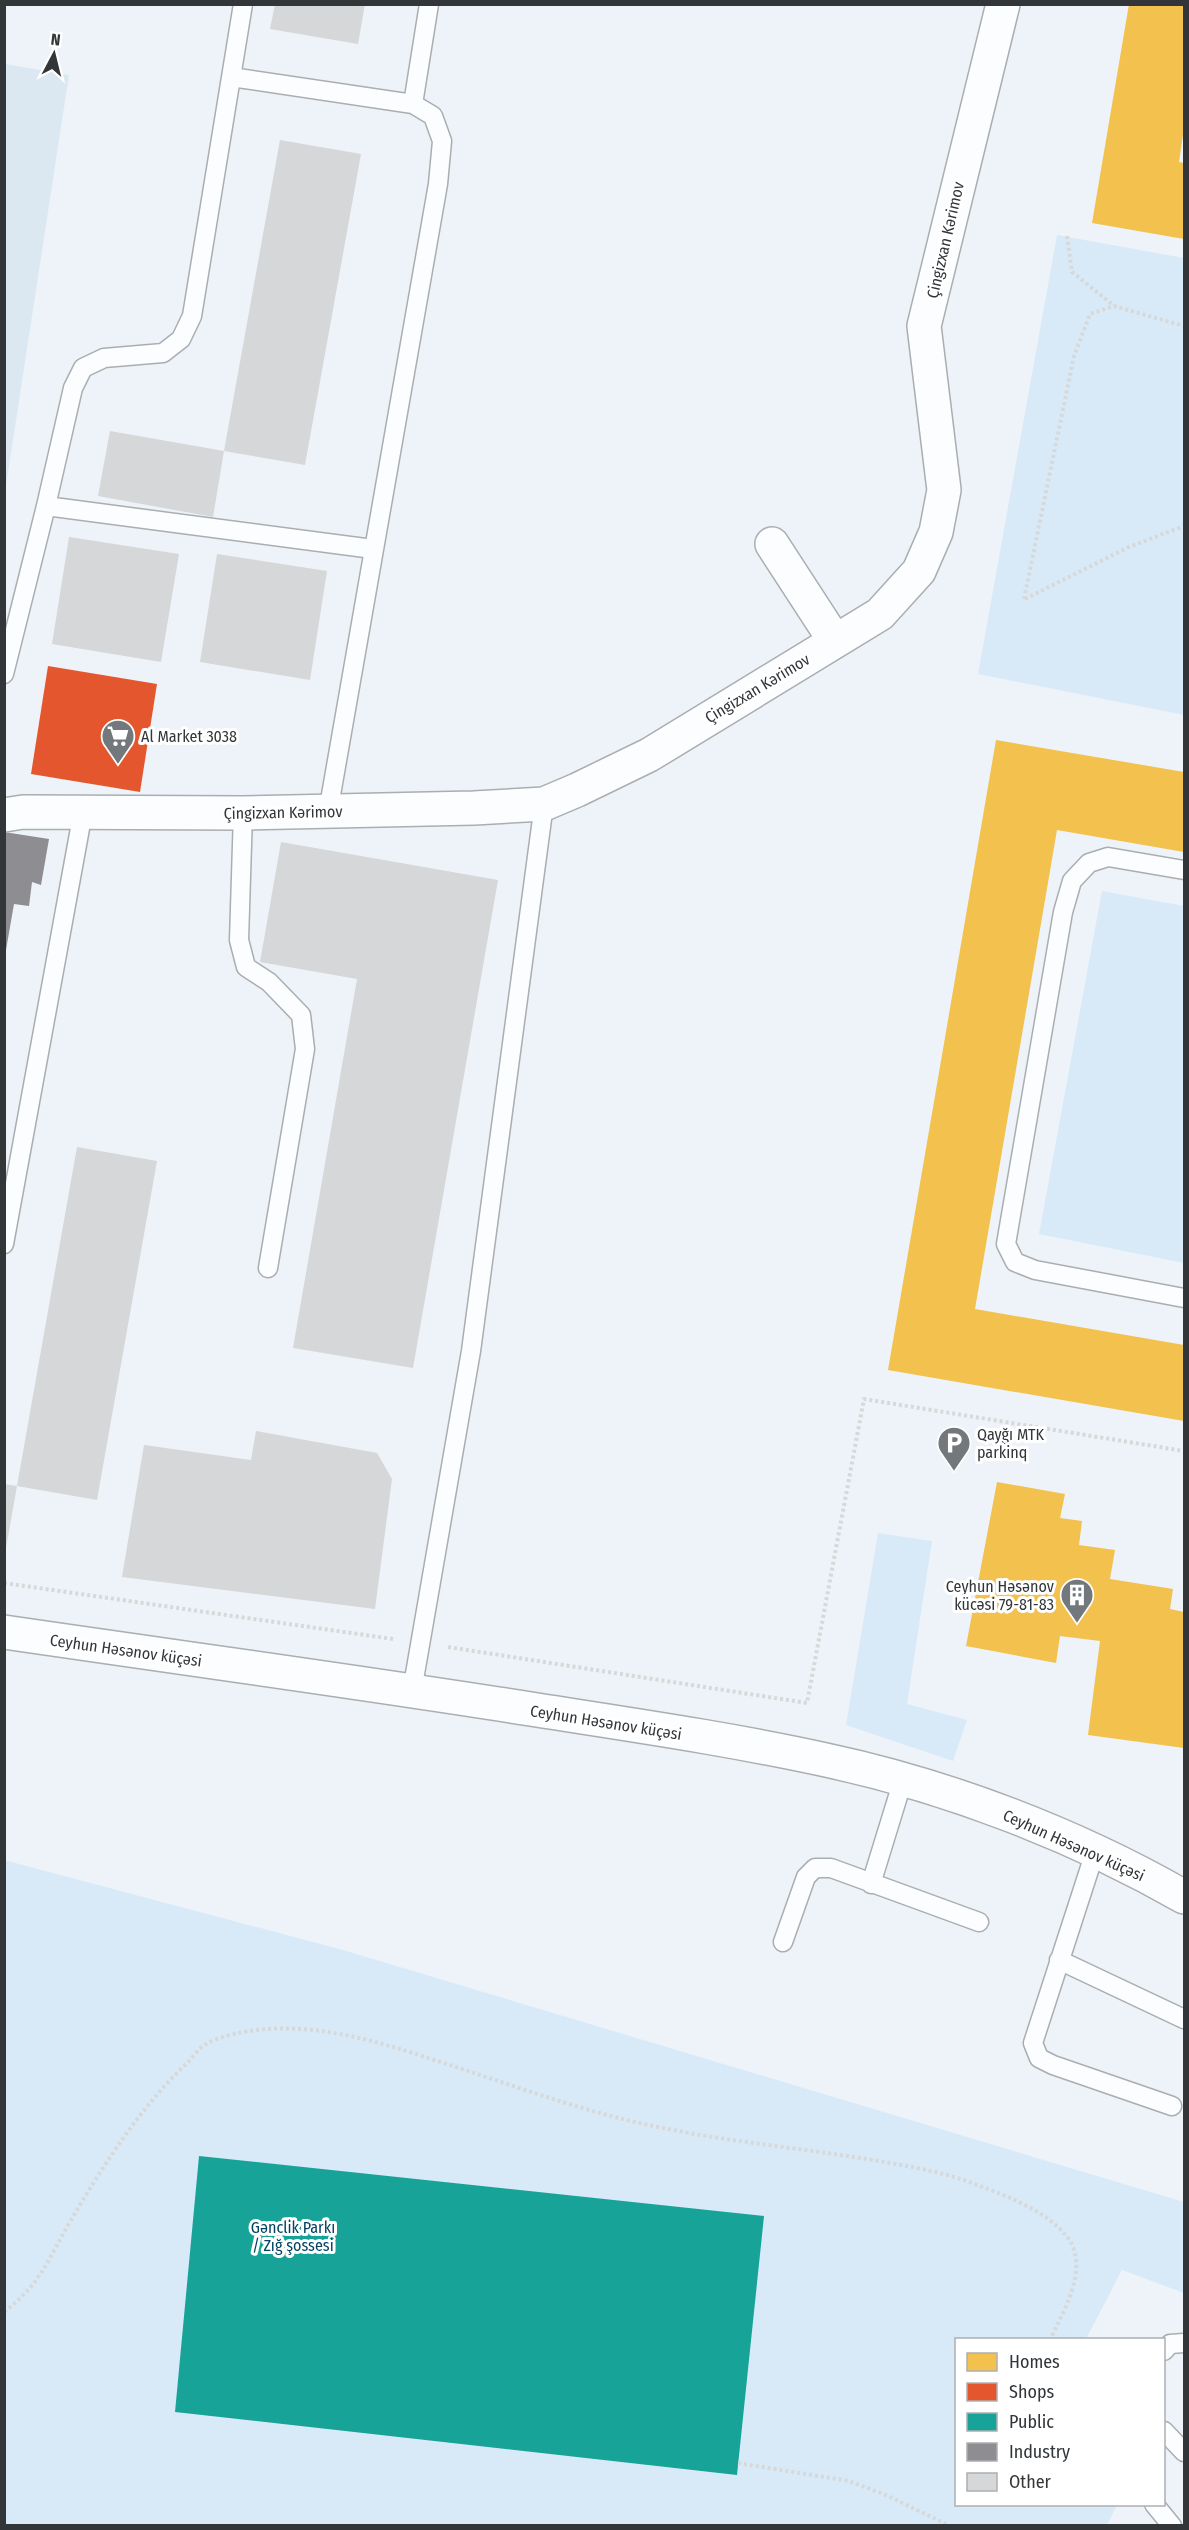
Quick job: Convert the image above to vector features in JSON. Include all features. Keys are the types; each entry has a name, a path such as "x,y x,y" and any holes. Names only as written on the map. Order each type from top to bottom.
{"street":[{"name":"Çingizxan Kərimov","path":"4,815 83,812 328,812 544,804 649,754 880,614 919,571 936,532 944,490 924,326 1003,4"},
{"path":"772,544 835,641"},
{"name":"Ceyhun Həsənov küçəsi","path":"4,1632 412,1690 827,1760 903,1779 966,1799 1095,1852 1185,1897"}],"lane":[{"path":"4,674 73,388 83,368 104,358 163,353 181,339 192,316 243,4"},
{"path":"413,104 429,4"},
{"path":"231,76 413,104 433,116 442,141 438,184 328,812"},
{"path":"46,506 373,549"},
{"path":"412,1690 471,1351 544,804"},
{"path":"4,1244 83,812"},
{"path":"243,813 239,940 246,967 269,982 301,1015 305,1049 268,1268"},
{"path":"1185,870 1108,857 1089,863 1072,881 1063,912 1006,1244 1014,1262 1035,1270 1185,1298"},
{"path":"871,1884 903,1779"},
{"path":"1095,1852 1033,2043 1039,2058 1053,2066 1172,2106"},
{"path":"783,1942 806,1877 815,1868 831,1868 979,1922"},
{"path":"1059,1960 1185,2019"},
{"path":"1165,2350 1170,2344 1185,2343"},
{"path":"1165,2432 1185,2452"},
{"path":"1155,2506 1172,2526"}],"path":[{"path":"1067,236 1072,272 1114,306 1185,326"},
{"path":"1114,306 1090,314 1074,356 1024,599 1129,547 1185,526"},
{"path":"4,1583 419,1643 807,1703 864,1400 1185,1451"},
{"path":"4,2312 22,2298 42,2275 70,2221 121,2140 168,2081 206,2044 237,2033 315,2028 366,2040 613,2117 666,2129 926,2170 988,2190 1048,2218 1070,2241 1077,2266 1071,2296 1051,2338"},
{"path":"738,2463 849,2481 886,2495 950,2526"}],"shaded area":[{"path":"4,64 69,75 5,492"}],"green space":[{"path":"1057,235 1184,258 1184,715 978,674"},
{"path":"1102,891 1184,906 1184,1263 1039,1234"},
{"path":"878,1533 932,1541 907,1704 967,1720 953,1761 846,1725"},
{"name":"Gənclik Parkı / Zığ şossesi","path":"4,1860 343,1950 1184,2202 1184,2293 1122,2270 1087,2338 955,2338 955,2506 1116,2506 1107,2525 5,2525"}],"building: Homes":[{"path":"1129,4 1184,4 1184,128 1179,162 1184,163 1184,239 1092,223"},
{"path":"996,740 1184,772 1184,852 1057,830 975,1309 1184,1345 1184,1421 888,1370"},
{"name":"Ceyhun Həsənov kücəsi 79-81-83","path":"997,1482 1065,1494 1060,1518 1082,1521 1079,1545 1115,1550 1110,1579 1173,1589 1170,1609 1184,1612 1184,1748 1088,1735 1100,1641 1060,1636 1056,1663 966,1646"}],"building: Shops":[{"path":"48,666 157,684 140,792 31,774"}],"building: Public":[{"path":"199,2156 764,2216 737,2475 175,2412"}],"building: Industry":[{"path":"4,832 49,839 41,885 32,882 29,906 14,904 6,950"}],"building: Other":[{"path":"275,4 365,4 358,44 270,29"},
{"path":"280,140 361,154 305,465 224,451"},
{"path":"110,431 224,451 213,517 98,496"},
{"path":"69,537 179,554 161,662 52,644"},
{"path":"217,554 327,571 310,680 200,662"},
{"path":"281,842 498,880 413,1368 293,1348 357,979 260,962"},
{"path":"77,1147 157,1161 97,1500 17,1486"},
{"path":"256,1431 377,1453 392,1479 375,1609 122,1577 144,1445 251,1460"},
{"path":"4,1484 17,1486 6,1548 4,1548"}],"place":[{"name":"Al Market 3038","path":"118,765"},
{"name":"Qayğı MTK parkinq","path":"954,1472"},
{"name":"Ceyhun Həsənov kücəsi 79-81-83","path":"1077,1624"}]}
